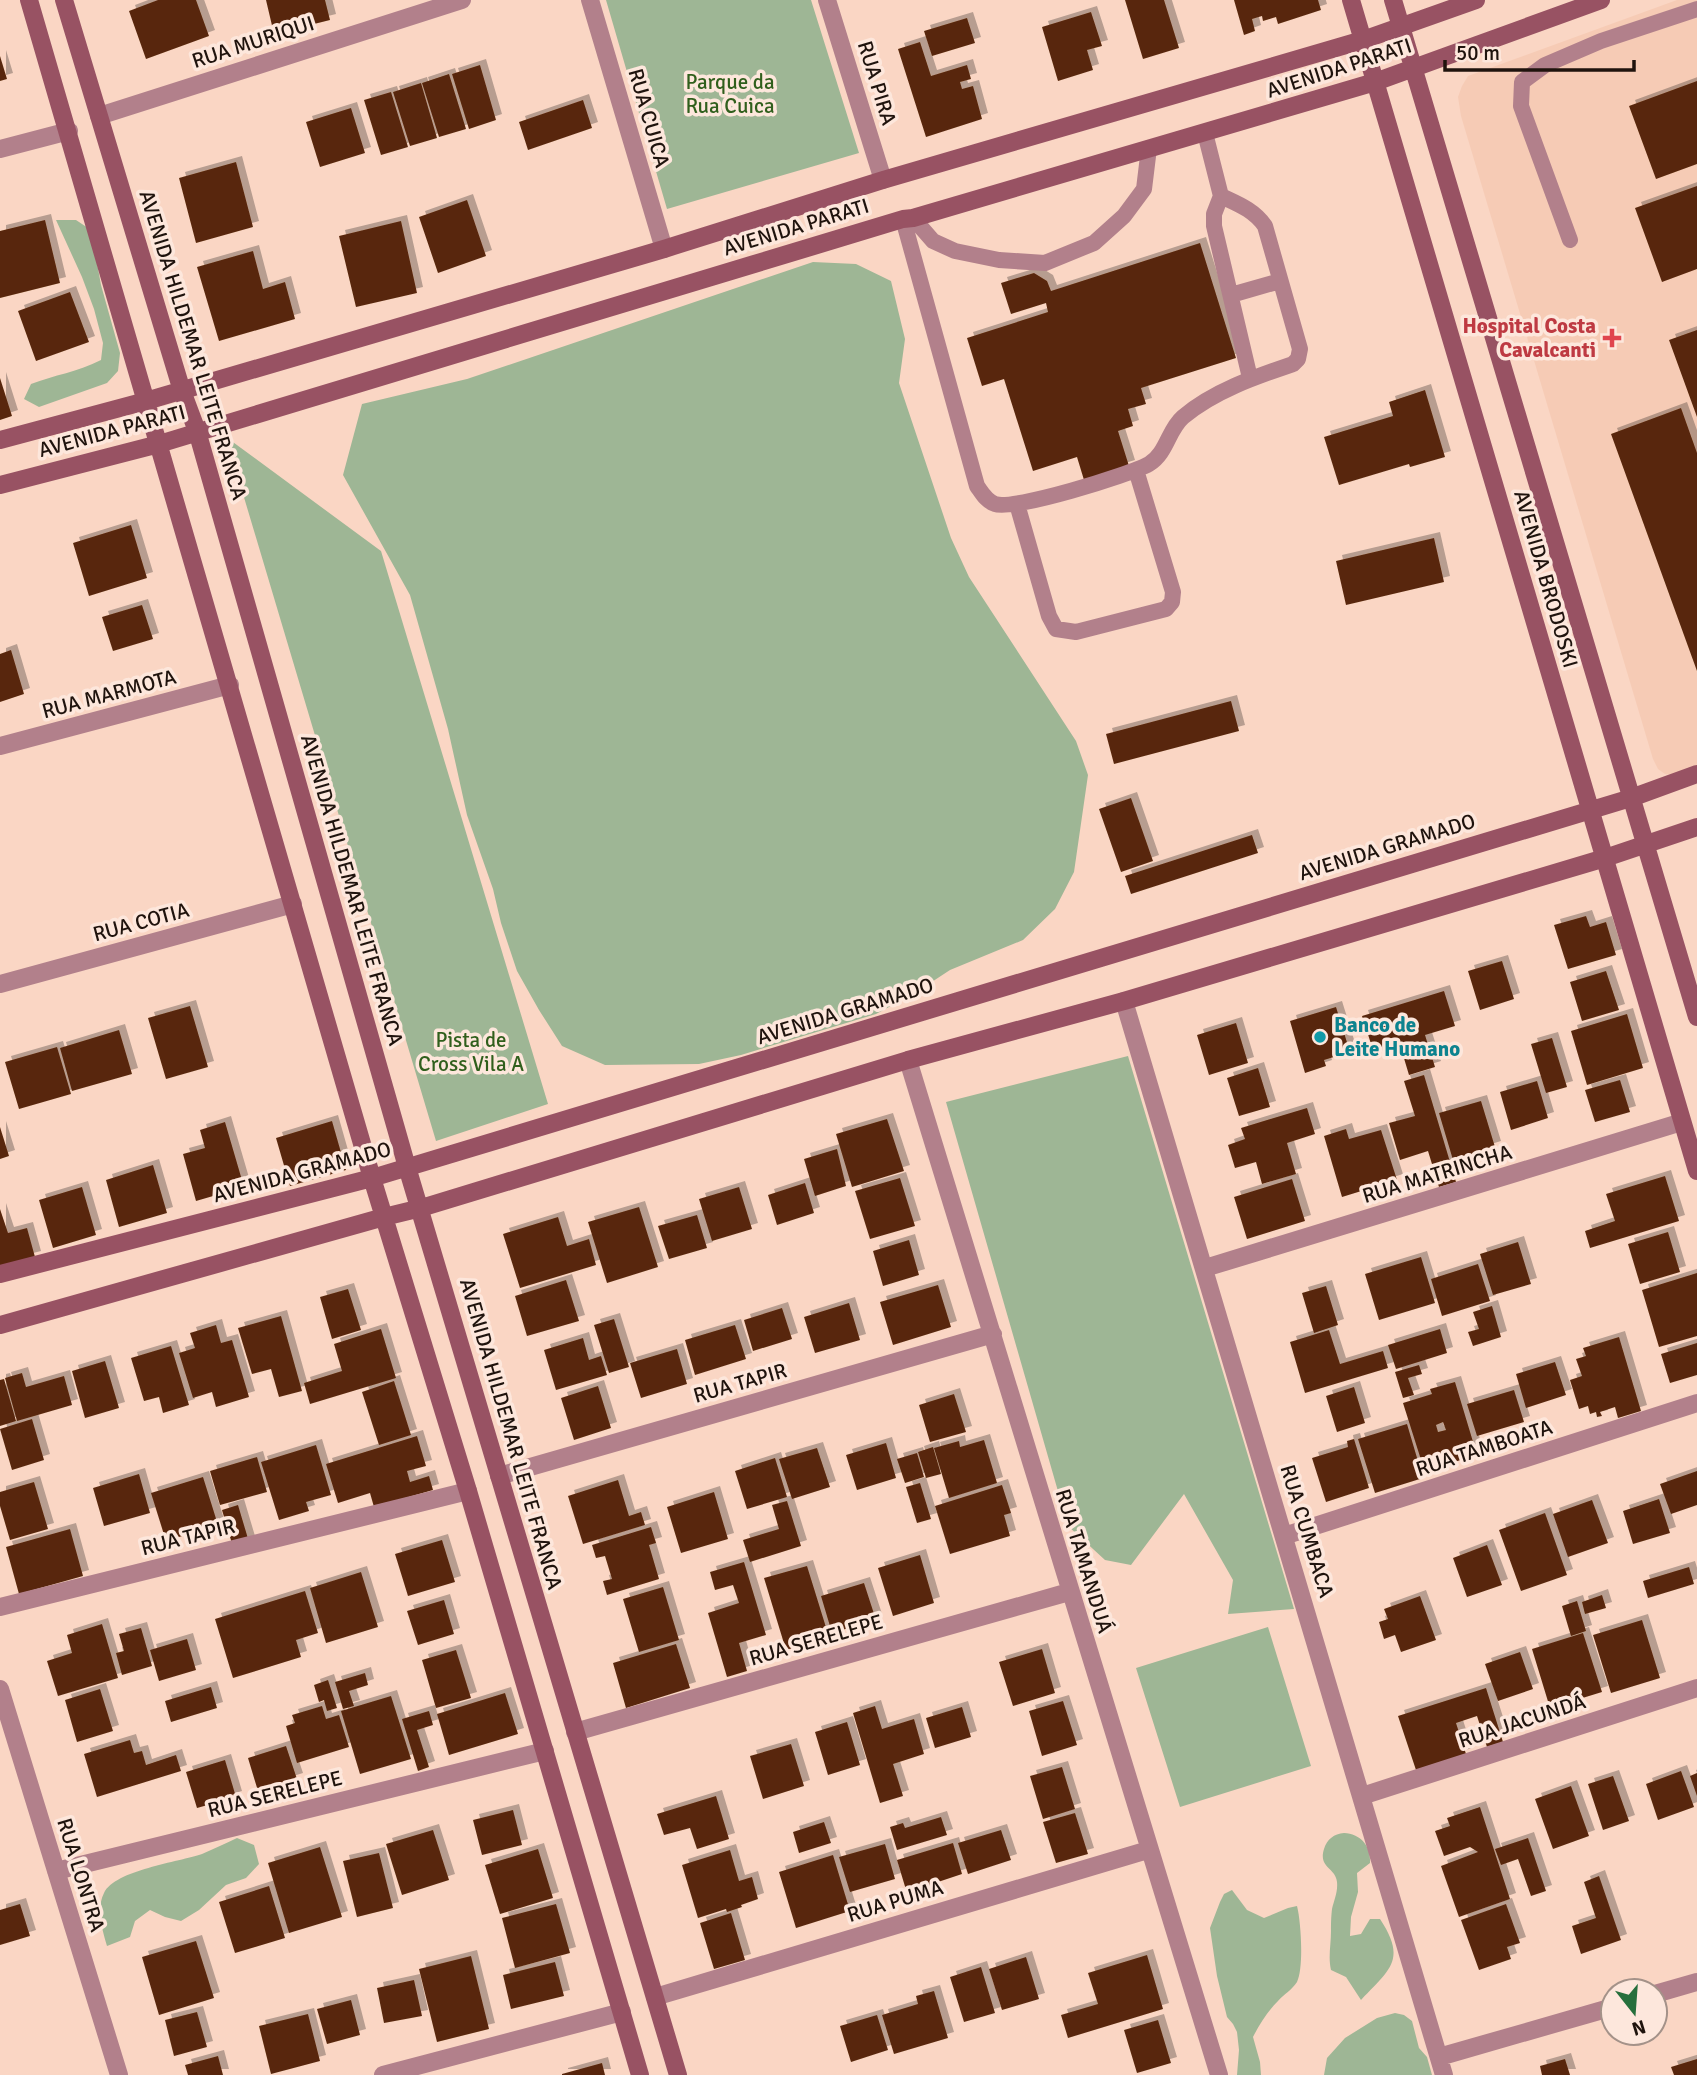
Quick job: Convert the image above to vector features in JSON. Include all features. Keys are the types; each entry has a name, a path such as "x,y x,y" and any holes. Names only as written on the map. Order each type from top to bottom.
{"street":[{"path":"29,0 372,1178 468,1491 640,2075"},
{"name":"AVENIDA HILDEMAR LEITE FRANCA","path":"64,0 182,391 197,431 407,1167 678,2075"},
{"name":"RUA MURIQUI","path":"99,116 462,0"},
{"name":"RUA CUICA","path":"590,0 664,250"},
{"name":"RUA PIRA","path":"827,0 883,180"},
{"name":"AVENIDA BRODOSKI","path":"1351,0 1697,1171"},
{"name":"AVENIDA BRODOSKI","path":"1393,0 1697,1017"},
{"name":"AVENIDA PARATI","path":"0,440 182,391 664,250 883,180 1363,40 1476,0"},
{"name":"AVENIDA PARATI","path":"0,485 159,444 908,218 1375,82 1601,0"},
{"path":"0,149 69,131"},
{"name":"RUA MARMOTA","path":"0,746 230,685"},
{"name":"AVENIDA GRAMADO","path":"0,1274 372,1178 1590,810 1697,774"},
{"path":"0,1325 421,1208 908,1060 1124,1001 1605,858 1697,827"},
{"name":"RUA COTIA","path":"0,984 293,904"},
{"name":"RUA CUMBACA","path":"1124,1001 1444,2075"},
{"name":"RUA TAMANDUÁ","path":"908,1060 1219,2075"},
{"name":"RUA MATRINCHA","path":"1205,1268 1682,1122"},
{"name":"RUA TAPIR","path":"499,1476 993,1334"},
{"name":"RUA TAMBOATA","path":"1284,1536 1697,1403"},
{"name":"RUA TAPIR","path":"0,1607 468,1491"},
{"name":"RUA SERELEPE","path":"575,1732 1069,1592"},
{"name":"RUA JACUNDÁ","path":"1362,1796 1697,1688"},
{"name":"RUA LONTRA","path":"0,1689 118,2075"},
{"name":"RUA SERELEPE","path":"56,1871 545,1751"},
{"name":"RUA PUMA","path":"655,1997 1148,1850"},
{"path":"1669,1990 1697,1982"},
{"path":"1439,2057 1599,2011"},
{"path":"383,2075 622,2012"}],"lane":[{"path":"1570,240 1521,106 1522,82 1545,65 1601,41 1697,9"},
{"path":"1205,133 1222,195 1214,215 1214,226 1250,378"},
{"path":"908,218 933,241 955,251 999,260 1045,263 1094,243 1124,216 1144,189 1149,148"},
{"path":"908,218 977,486 985,498 996,505 1017,505 1136,470 1151,463 1162,452 1181,419 1200,405 1250,378 1293,364 1298,359 1300,349 1265,226 1258,216 1222,195"},
{"path":"1231,295 1280,281"},
{"path":"1017,505 1049,616 1056,629 1076,632 1167,609 1172,602 1173,592 1136,470"}],"shaded area":[{"name":"Hospital Costa Cavalcanti","path":"1677,0 1697,0 1697,767 1675,775 1665,774 1658,769 1653,759 1461,116 1458,97 1468,76"}],"green space":[{"name":"Parque da Rua Cuica","path":"606,0 811,0 859,153 667,209"},
{"path":"56,220 76,220 91,230 101,285 120,353 118,371 107,383 39,407 24,399 31,384 101,360 103,343 82,277"},
{"path":"813,262 856,264 891,281 905,339 899,383 951,538 969,577 1076,741 1088,775 1074,872 1055,909 1023,940 950,970 876,1014 741,1055 699,1064 605,1065 562,1046 517,971 493,889 467,815 448,729 410,595 343,475 362,404 467,379"},
{"name":"Pista de Cross Vila A","path":"226,437 381,551 548,1104 436,1141"},
{"path":"1128,1056 1294,1609 1228,1614 1233,1580 1184,1494 1131,1565 1105,1560 1068,1526 946,1102"},
{"path":"1268,1627 1311,1766 1180,1807 1136,1668"},
{"path":"1344,1833 1360,1838 1367,1846 1370,1857 1370,1863 1357,1873 1358,1892 1351,1917 1350,1936 1361,1934 1370,1919 1380,1919 1388,1933 1394,1954 1387,1972 1361,2000 1346,1977 1331,1970 1330,1965 1332,1912 1337,1882 1325,1864 1323,1855 1329,1840"},
{"path":"237,1838 254,1845 259,1864 246,1878 226,1885 199,1910 181,1921 150,1910 135,1921 130,1937 107,1946 100,1906 110,1885 134,1873 202,1854"},
{"path":"1232,1890 1247,1910 1264,1918 1297,1906 1301,1933 1299,1975 1297,1982 1271,2009 1253,2037 1261,2075 1237,2075 1237,2032 1227,2017 1217,1976 1210,1928 1224,1894"},
{"path":"1395,2013 1412,2021 1419,2048 1427,2057 1432,2075 1324,2075 1327,2058 1345,2038 1377,2018"}],"building":[{"path":"158,0 196,0 209,36 146,59 129,11"},
{"path":"266,0 325,0 330,20 274,34"},
{"path":"1125,0 1164,0 1179,48 1143,59"},
{"path":"1234,0 1318,0 1321,10 1278,24 1276,17 1263,21 1262,16 1252,19 1255,31 1244,35"},
{"path":"1091,12 1102,46 1087,50 1093,70 1058,81 1042,27"},
{"path":"967,18 975,43 932,56 924,31"},
{"path":"920,42 931,76 967,65 971,79 960,82 962,89 973,86 982,119 926,137 898,49"},
{"path":"0,56 7,79 0,81"},
{"path":"480,65 496,120 469,129 452,74"},
{"path":"449,74 466,129 439,137 422,83"},
{"path":"1697,81 1697,164 1656,179 1629,106"},
{"path":"421,83 437,138 410,146 393,92"},
{"path":"391,92 408,147 381,155 364,100"},
{"path":"583,100 592,128 528,150 519,122"},
{"path":"351,108 365,153 320,167 306,122"},
{"path":"236,162 253,227 196,243 179,178"},
{"path":"1697,186 1697,269 1662,282 1635,208"},
{"path":"467,200 486,256 438,273 419,217"},
{"path":"45,220 60,283 0,298 0,231"},
{"path":"401,221 417,293 356,307 339,236"},
{"path":"1200,243 1236,358 1141,388 1146,404 1128,409 1133,426 1118,431 1129,466 1084,480 1077,457 1033,471 1004,379 982,386 967,338 1048,312 1046,303 1011,314 1001,283 1034,273 1047,281 1051,291"},
{"path":"253,251 263,289 285,282 295,319 219,341 197,267"},
{"path":"70,292 89,342 36,361 18,311"},
{"path":"1697,330 1697,417 1669,340"},
{"path":"0,378 12,416 0,420"},
{"path":"1425,390 1445,457 1410,467 1409,464 1339,485 1324,437 1393,416 1389,402"},
{"path":"1681,408 1697,453 1697,671 1611,434"},
{"path":"131,525 147,578 89,596 73,543"},
{"path":"1434,538 1444,582 1346,605 1336,561"},
{"path":"142,605 153,639 113,651 102,617"},
{"path":"11,650 24,694 0,702 0,654"},
{"path":"1231,701 1239,731 1114,764 1106,734"},
{"path":"1131,798 1153,861 1121,872 1099,809"},
{"path":"1252,835 1258,853 1131,894 1125,876"},
{"path":"1586,916 1590,927 1606,922 1616,955 1568,969 1554,925"},
{"path":"1502,961 1514,999 1480,1010 1468,971"},
{"path":"1606,971 1619,1010 1582,1021 1570,982"},
{"path":"1444,991 1455,1026 1425,1035 1435,1067 1409,1075 1400,1045 1374,1053 1362,1016"},
{"path":"190,1006 208,1067 166,1079 148,1018"},
{"name":"Banco de Leite Humano","path":"1336,1007 1350,1052 1324,1060 1326,1066 1305,1073 1290,1021"},
{"path":"1627,1014 1643,1068 1587,1085 1571,1031"},
{"path":"1236,1023 1248,1063 1209,1075 1197,1035"},
{"path":"119,1030 132,1074 72,1091 60,1048"},
{"path":"1552,1038 1567,1087 1546,1093 1531,1044"},
{"path":"57,1047 71,1094 19,1109 5,1062"},
{"path":"1258,1068 1270,1107 1239,1116 1227,1078"},
{"path":"1424,1075 1456,1182 1439,1187 1428,1151 1400,1160 1389,1123 1415,1116 1404,1081"},
{"path":"1620,1080 1630,1112 1595,1122 1585,1090"},
{"path":"1537,1081 1548,1118 1511,1130 1500,1092"},
{"path":"1481,1101 1495,1147 1453,1160 1439,1113"},
{"path":"1307,1108 1315,1134 1287,1143 1296,1174 1262,1184 1256,1162 1235,1168 1228,1145 1245,1139 1241,1128"},
{"path":"887,1119 904,1171 852,1187 836,1134"},
{"path":"332,1121 346,1170 290,1186 276,1138"},
{"path":"225,1122 244,1187 196,1201 183,1154 205,1148 200,1130"},
{"path":"0,1127 9,1156 0,1159"},
{"path":"1346,1129 1349,1139 1381,1130 1397,1180 1342,1197 1324,1136"},
{"path":"837,1149 846,1186 815,1196 804,1159"},
{"path":"153,1165 167,1213 119,1227 106,1180"},
{"path":"1665,1176 1679,1221 1590,1248 1585,1231 1615,1221 1606,1194"},
{"path":"900,1178 915,1226 870,1239 855,1191"},
{"path":"1292,1179 1305,1221 1247,1239 1234,1197"},
{"path":"805,1183 814,1213 777,1225 768,1195"},
{"path":"82,1187 96,1235 53,1248 39,1200"},
{"path":"739,1187 752,1229 712,1241 699,1199"},
{"path":"639,1207 658,1267 607,1283 588,1222"},
{"path":"0,1209 8,1233 27,1228 35,1257 0,1266"},
{"path":"697,1215 707,1248 669,1259 658,1226"},
{"path":"558,1217 567,1246 589,1239 596,1265 520,1288 503,1234"},
{"path":"1668,1232 1680,1272 1640,1284 1628,1244"},
{"path":"909,1240 919,1275 883,1286 873,1251"},
{"path":"1518,1242 1531,1284 1493,1295 1480,1254"},
{"path":"1421,1257 1435,1303 1379,1320 1365,1274"},
{"path":"1478,1264 1490,1301 1442,1316 1431,1279"},
{"path":"1697,1273 1697,1336 1659,1347 1642,1290"},
{"path":"566,1280 579,1321 527,1336 515,1296"},
{"path":"938,1285 951,1327 893,1345 880,1302"},
{"path":"1326,1286 1338,1325 1314,1333 1302,1293"},
{"path":"348,1289 361,1330 332,1339 320,1297"},
{"path":"849,1303 860,1340 815,1353 804,1317"},
{"path":"1492,1306 1501,1337 1473,1346 1468,1332 1479,1329 1473,1312"},
{"path":"782,1308 792,1339 753,1351 744,1320"},
{"path":"281,1316 302,1391 279,1397 271,1369 252,1374 238,1328"},
{"path":"614,1319 629,1367 609,1373 594,1325"},
{"path":"216,1325 221,1343 232,1340 249,1397 216,1407 212,1392 193,1398 179,1353 195,1348 190,1333"},
{"path":"735,1325 746,1359 695,1375 685,1340"},
{"path":"381,1329 396,1378 310,1404 304,1383 342,1371 334,1344"},
{"path":"1440,1329 1447,1353 1396,1369 1388,1345"},
{"path":"1329,1330 1340,1364 1383,1351 1388,1368 1305,1393 1290,1342"},
{"path":"1619,1337 1641,1411 1618,1418 1615,1407 1600,1412 1602,1416 1597,1417 1596,1412 1590,1414 1588,1406 1579,1409 1570,1380 1582,1376 1576,1359 1586,1356 1583,1348"},
{"path":"583,1338 589,1360 601,1356 607,1375 556,1390 544,1350"},
{"path":"1697,1343 1697,1375 1670,1383 1661,1354"},
{"path":"171,1346 189,1405 163,1413 159,1397 144,1401 131,1358"},
{"path":"677,1349 687,1384 641,1398 630,1363"},
{"path":"105,1361 119,1408 85,1418 72,1371"},
{"path":"1555,1362 1566,1395 1526,1408 1516,1374"},
{"path":"1419,1365 1422,1374 1408,1378 1414,1395 1403,1398 1395,1372"},
{"path":"22,1373 26,1387 64,1376 72,1405 17,1421 5,1378"},
{"path":"4,1379 16,1421 0,1426 0,1380"},
{"path":"394,1381 411,1435 379,1445 362,1392"},
{"path":"1455,1382 1477,1455 1451,1463 1449,1455 1422,1463 1403,1403 1432,1394 1430,1389","holes":["1443,1422 1446,1430 1438,1432 1436,1425"]},
{"path":"598,1386 611,1428 574,1440 561,1398"},
{"path":"1354,1387 1365,1423 1337,1432 1326,1396"},
{"path":"1514,1390 1524,1422 1477,1436 1467,1404"},
{"path":"954,1394 966,1432 930,1442 919,1405"},
{"path":"32,1419 44,1460 12,1470 0,1429"},
{"path":"1407,1424 1423,1478 1375,1493 1358,1439"},
{"path":"417,1436 426,1466 407,1471 410,1482 429,1476 433,1490 374,1507 370,1493 338,1503 326,1464"},
{"path":"1354,1439 1369,1488 1326,1502 1312,1458 1348,1447 1347,1441"},
{"path":"984,1440 997,1483 949,1498 934,1448 959,1441 960,1447"},
{"path":"886,1443 896,1478 857,1490 846,1455"},
{"path":"316,1445 331,1495 306,1502 309,1511 279,1520 261,1462"},
{"path":"933,1447 941,1474 926,1478 918,1452"},
{"path":"817,1448 830,1487 792,1499 779,1459"},
{"path":"917,1453 924,1477 905,1483 897,1459"},
{"path":"257,1457 267,1492 220,1505 210,1471"},
{"path":"775,1458 787,1497 747,1509 735,1471"},
{"path":"1697,1471 1697,1505 1671,1514 1660,1484"},
{"path":"139,1474 150,1513 104,1526 93,1488"},
{"path":"203,1477 218,1525 166,1541 151,1493"},
{"path":"618,1480 629,1516 641,1512 645,1525 583,1544 568,1496"},
{"path":"34,1482 48,1529 10,1540 0,1506 0,1492"},
{"path":"920,1483 931,1519 917,1523 906,1487"},
{"path":"1002,1485 1011,1513 1004,1515 1010,1536 950,1554 935,1506"},
{"path":"714,1492 728,1539 681,1553 667,1507"},
{"path":"1659,1499 1670,1533 1633,1544 1623,1511"},
{"path":"1592,1500 1608,1543 1568,1557 1553,1514"},
{"path":"787,1501 801,1546 750,1562 743,1540 779,1529 772,1505"},
{"path":"238,1505 249,1542 233,1547 222,1510"},
{"path":"1545,1513 1567,1575 1521,1591 1499,1530"},
{"path":"651,1527 656,1543 649,1545 659,1579 607,1595 603,1581 612,1579 605,1556 596,1558 592,1545"},
{"path":"70,1529 83,1576 19,1594 6,1547"},
{"path":"442,1540 455,1582 408,1596 395,1554"},
{"path":"1487,1545 1502,1585 1467,1597 1453,1558"},
{"path":"920,1555 934,1603 893,1616 878,1568"},
{"path":"744,1562 766,1635 739,1643 747,1671 727,1677 708,1613 739,1603 733,1585 715,1590 710,1572"},
{"path":"807,1566 829,1637 786,1650 764,1578"},
{"path":"1689,1567 1694,1584 1648,1598 1643,1581"},
{"path":"361,1572 378,1627 326,1643 310,1588"},
{"path":"864,1583 876,1620 832,1633 821,1596"},
{"path":"663,1587 679,1640 639,1652 623,1599"},
{"path":"305,1591 318,1633 296,1640 301,1657 233,1678 215,1619"},
{"path":"1602,1595 1606,1608 1585,1614 1582,1602"},
{"path":"1420,1596 1436,1640 1401,1652 1395,1635 1384,1639 1379,1622 1388,1619 1384,1609"},
{"path":"444,1600 454,1634 418,1645 407,1611"},
{"path":"1577,1601 1586,1631 1571,1636 1562,1606"},
{"path":"1642,1620 1660,1678 1611,1693 1593,1635"},
{"path":"102,1624 118,1678 58,1696 47,1661 72,1653 67,1635"},
{"path":"141,1628 152,1666 122,1675 116,1653 124,1651 119,1634"},
{"path":"1583,1633 1602,1692 1550,1708 1532,1649"},
{"path":"187,1639 196,1670 159,1681 150,1650"},
{"path":"676,1644 690,1688 626,1708 613,1663"},
{"path":"1042,1649 1055,1693 1013,1706 999,1662"},
{"path":"456,1650 471,1698 436,1708 422,1660"},
{"path":"1520,1652 1533,1689 1498,1701 1485,1664"},
{"path":"365,1673 368,1685 349,1691 354,1706 343,1709 335,1682"},
{"path":"328,1680 337,1708 327,1711 324,1700 319,1702 314,1685"},
{"path":"211,1687 217,1708 171,1722 165,1701"},
{"path":"1486,1688 1503,1742 1487,1747 1477,1716 1456,1723 1466,1754 1416,1770 1398,1716"},
{"path":"100,1689 113,1731 77,1742 65,1700"},
{"path":"505,1693 518,1734 449,1755 437,1714"},
{"path":"391,1696 411,1759 360,1774 341,1711"},
{"path":"1063,1701 1077,1745 1042,1756 1029,1711"},
{"path":"322,1706 326,1719 339,1715 349,1747 297,1763 286,1726 295,1723 292,1715"},
{"path":"875,1706 882,1729 914,1719 924,1754 893,1764 903,1796 880,1803 853,1713"},
{"path":"962,1707 971,1737 935,1748 926,1718"},
{"path":"429,1711 433,1725 417,1730 429,1767 418,1771 402,1719"},
{"path":"847,1722 860,1765 828,1775 815,1732"},
{"path":"130,1740 134,1753 142,1751 146,1765 176,1755 181,1771 97,1797 84,1754"},
{"path":"791,1744 804,1786 763,1799 750,1756"},
{"path":"286,1746 297,1779 258,1791 248,1758"},
{"path":"225,1760 236,1797 197,1808 186,1772"},
{"path":"1062,1767 1075,1809 1043,1819 1030,1776"},
{"path":"1681,1771 1694,1807 1658,1820 1646,1784"},
{"path":"1697,1773 1697,1796 1690,1776"},
{"path":"1613,1776 1629,1821 1603,1830 1588,1784"},
{"path":"1571,1786 1589,1836 1553,1849 1535,1799"},
{"path":"716,1796 729,1839 697,1849 690,1828 664,1835 657,1814"},
{"path":"1480,1807 1510,1899 1459,1917 1441,1866 1478,1852 1470,1847 1444,1856 1435,1831 1450,1826 1447,1818"},
{"path":"513,1810 522,1845 482,1855 473,1820"},
{"path":"1075,1813 1088,1854 1056,1863 1043,1822"},
{"path":"941,1817 947,1835 897,1850 890,1827 903,1823 905,1828"},
{"path":"824,1822 831,1843 799,1853 793,1832"},
{"path":"433,1830 449,1880 402,1895 386,1844"},
{"path":"1001,1830 1011,1860 968,1874 958,1843"},
{"path":"1528,1838 1546,1891 1531,1896 1518,1859 1501,1865 1495,1849"},
{"path":"953,1843 962,1874 932,1884 936,1895 910,1903 897,1860"},
{"path":"885,1844 895,1879 850,1892 839,1857"},
{"path":"320,1847 342,1917 289,1933 268,1863"},
{"path":"538,1849 553,1898 500,1914 485,1865"},
{"path":"730,1850 739,1881 752,1877 758,1899 727,1912 726,1909 698,1918 682,1865"},
{"path":"379,1853 393,1908 357,1917 343,1861"},
{"path":"833,1855 850,1911 796,1928 779,1872"},
{"path":"1599,1876 1621,1940 1581,1954 1572,1926 1596,1918 1584,1882"},
{"path":"269,1886 285,1938 235,1953 219,1902"},
{"path":"20,1904 30,1936 0,1945 0,1910"},
{"path":"556,1904 570,1953 515,1968 502,1918"},
{"path":"1506,1904 1520,1943 1507,1947 1511,1959 1479,1970 1461,1920"},
{"path":"731,1913 745,1960 714,1969 700,1923"},
{"path":"196,1941 214,1998 159,2015 142,1957"},
{"path":"1147,1955 1163,2009 1068,2038 1061,2015 1098,2004 1088,1973"},
{"path":"471,1956 489,2029 437,2042 419,1969"},
{"path":"1026,1957 1039,1999 1002,2010 989,1969"},
{"path":"555,1962 564,1996 511,2009 503,1975"},
{"path":"981,1967 995,2013 964,2022 950,1977"},
{"path":"414,1980 422,2016 384,2023 377,1988"},
{"path":"934,1991 948,2038 894,2054 882,2015 918,2004 916,1996"},
{"path":"351,2000 360,2035 327,2044 317,2009"},
{"path":"197,2012 207,2047 174,2056 165,2020"},
{"path":"308,2014 320,2061 271,2074 259,2026"},
{"path":"877,2015 888,2050 851,2062 840,2026"},
{"path":"1158,2020 1171,2063 1137,2073 1124,2030"},
{"path":"218,2056 223,2075 188,2075 185,2065"},
{"path":"1565,2059 1570,2075 1542,2075 1540,2066"},
{"path":"1697,2059 1697,2075 1674,2075 1671,2067"},
{"path":"602,2063 605,2075 562,2075 562,2074"}],"place":[{"name":"Hospital Costa Cavalcanti","path":"1612,338"},
{"name":"Banco de Leite Humano","path":"1320,1037"}]}
